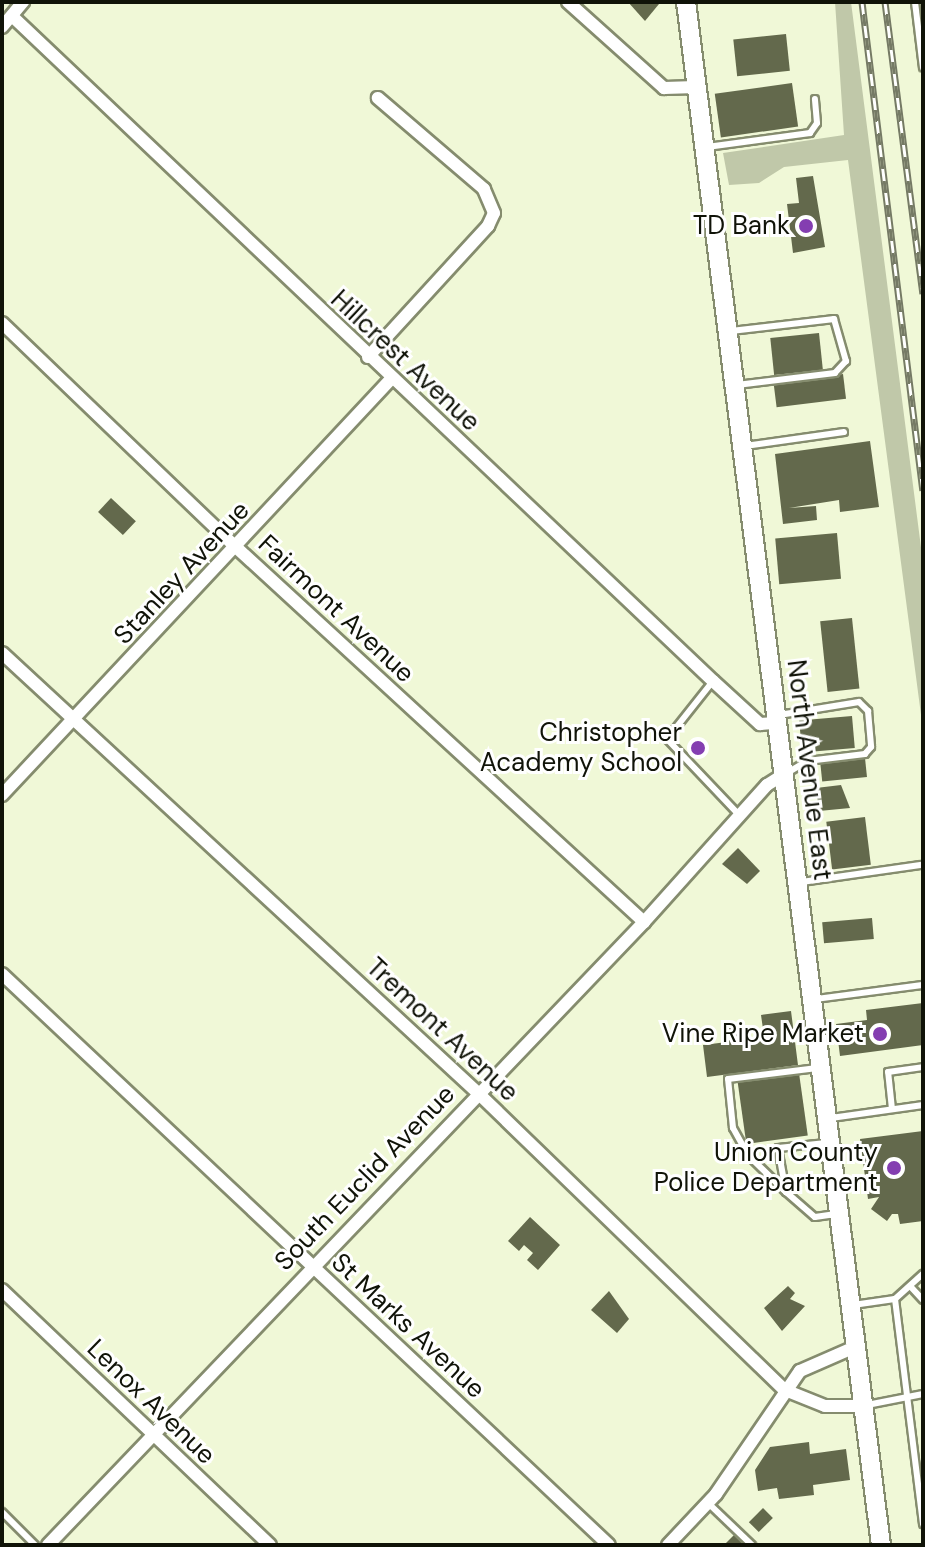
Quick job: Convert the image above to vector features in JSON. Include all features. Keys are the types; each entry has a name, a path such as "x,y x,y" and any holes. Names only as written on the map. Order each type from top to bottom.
{"main road":[{"name":"North Avenue East","path":"686,2 881,1545"}],"street":[{"path":"2,27 23,2"},
{"path":"568,2 664,88 696,87"},
{"name":"Hillcrest Avenue","path":"12,16 713,681 760,724 776,719"},
{"path":"368,357 488,226 494,213 484,189 378,98"},
{"name":"Fairmont Avenue","path":"2,323 237,548 644,922"},
{"name":"Stanley Avenue","path":"2,795 237,548 392,378"},
{"name":"Tremont Avenue","path":"2,653 478,1093 785,1390 825,1406 864,1406"},
{"name":"South Euclid Avenue","path":"48,1545 311,1265 644,922 740,816 783,775"},
{"name":"St Marks Avenue","path":"2,974 609,1545"},
{"name":"Lenox Avenue","path":"2,1290 270,1545"},
{"path":"668,1545 708,1503 800,1371 855,1347"}],"lane":[{"path":"915,2 923,68"},
{"path":"704,147 810,133 817,123 815,99"},
{"path":"727,331 834,319 846,361 835,373 734,386"},
{"path":"742,447 844,432"},
{"path":"713,681 667,739 740,816"},
{"path":"776,719 859,702 868,711 871,747 865,754 807,761 783,775"},
{"path":"798,882 921,865"},
{"path":"812,999 923,985"},
{"path":"892,1109 888,1072 923,1067"},
{"path":"821,1068 728,1079 733,1128 748,1155 815,1217 838,1213"},
{"path":"827,1119 923,1105"},
{"path":"786,1192 778,1148 830,1142"},
{"path":"850,1305 895,1299 923,1274"},
{"path":"910,1286 923,1300"},
{"path":"895,1299 923,1524"},
{"path":"864,1406 923,1394"},
{"path":"708,1503 752,1545"},
{"path":"2,1512 35,1545"}],"green space":[{"path":"835,2 851,2 923,563 923,730 848,160 784,167 759,183 729,185 723,153 844,135"}],"building":[{"path":"628,2 657,2 659,4 645,21"},
{"path":"786,34 790,71 737,76 733,40"},
{"path":"792,83 798,127 721,137 715,94"},
{"name":"TD Bank","path":"813,176 825,247 793,253 787,204 799,203 796,178"},
{"path":"819,333 823,370 774,375 770,338"},
{"path":"843,374 846,399 777,407 774,383"},
{"path":"870,441 879,507 840,512 839,500 789,508 816,506 817,520 783,524 775,454"},
{"path":"111,498 136,521 123,535 98,512"},
{"path":"837,533 841,579 779,584 775,538"},
{"path":"852,618 859,689 828,692 820,621"},
{"path":"852,716 855,748 802,752 799,721"},
{"path":"865,758 867,777 822,782 820,763"},
{"path":"841,785 850,808 819,811 816,788"},
{"path":"865,817 871,865 832,869 826,822"},
{"path":"738,848 760,871 747,884 722,864"},
{"path":"872,918 874,939 824,943 822,922"},
{"name":"Vine Ripe Market","path":"923,1003 923,1045 840,1056 836,1024 867,1020 866,1010"},
{"path":"791,1011 798,1065 707,1077 703,1045 727,1042 725,1027 744,1025 746,1040 757,1039 755,1030 763,1029 761,1015"},
{"path":"799,1073 808,1135 746,1144 738,1082"},
{"name":"Union County Police Department","path":"923,1131 923,1221 900,1224 898,1214 892,1214 887,1221 871,1209 879,1197 868,1199 860,1139"},
{"path":"530,1217 560,1245 538,1270 527,1260 533,1253 524,1245 519,1251 508,1241"},
{"path":"788,1286 795,1293 790,1299 805,1306 782,1331 764,1308"},
{"path":"609,1291 629,1319 617,1333 591,1310"},
{"path":"809,1442 810,1454 846,1449 850,1480 813,1485 814,1495 779,1499 777,1488 758,1491 755,1470 770,1447"},
{"path":"763,1508 773,1518 759,1532 749,1522"},
{"path":"734,1535 744,1545 724,1545"}],"railway":[{"path":"862,2 923,490"},
{"path":"885,2 923,294"}],"place":[{"name":"TD Bank","path":"806,226"},
{"name":"Christopher Academy School","path":"698,748"},
{"name":"Vine Ripe Market","path":"880,1034"},
{"name":"Union County Police Department","path":"894,1168"}]}
